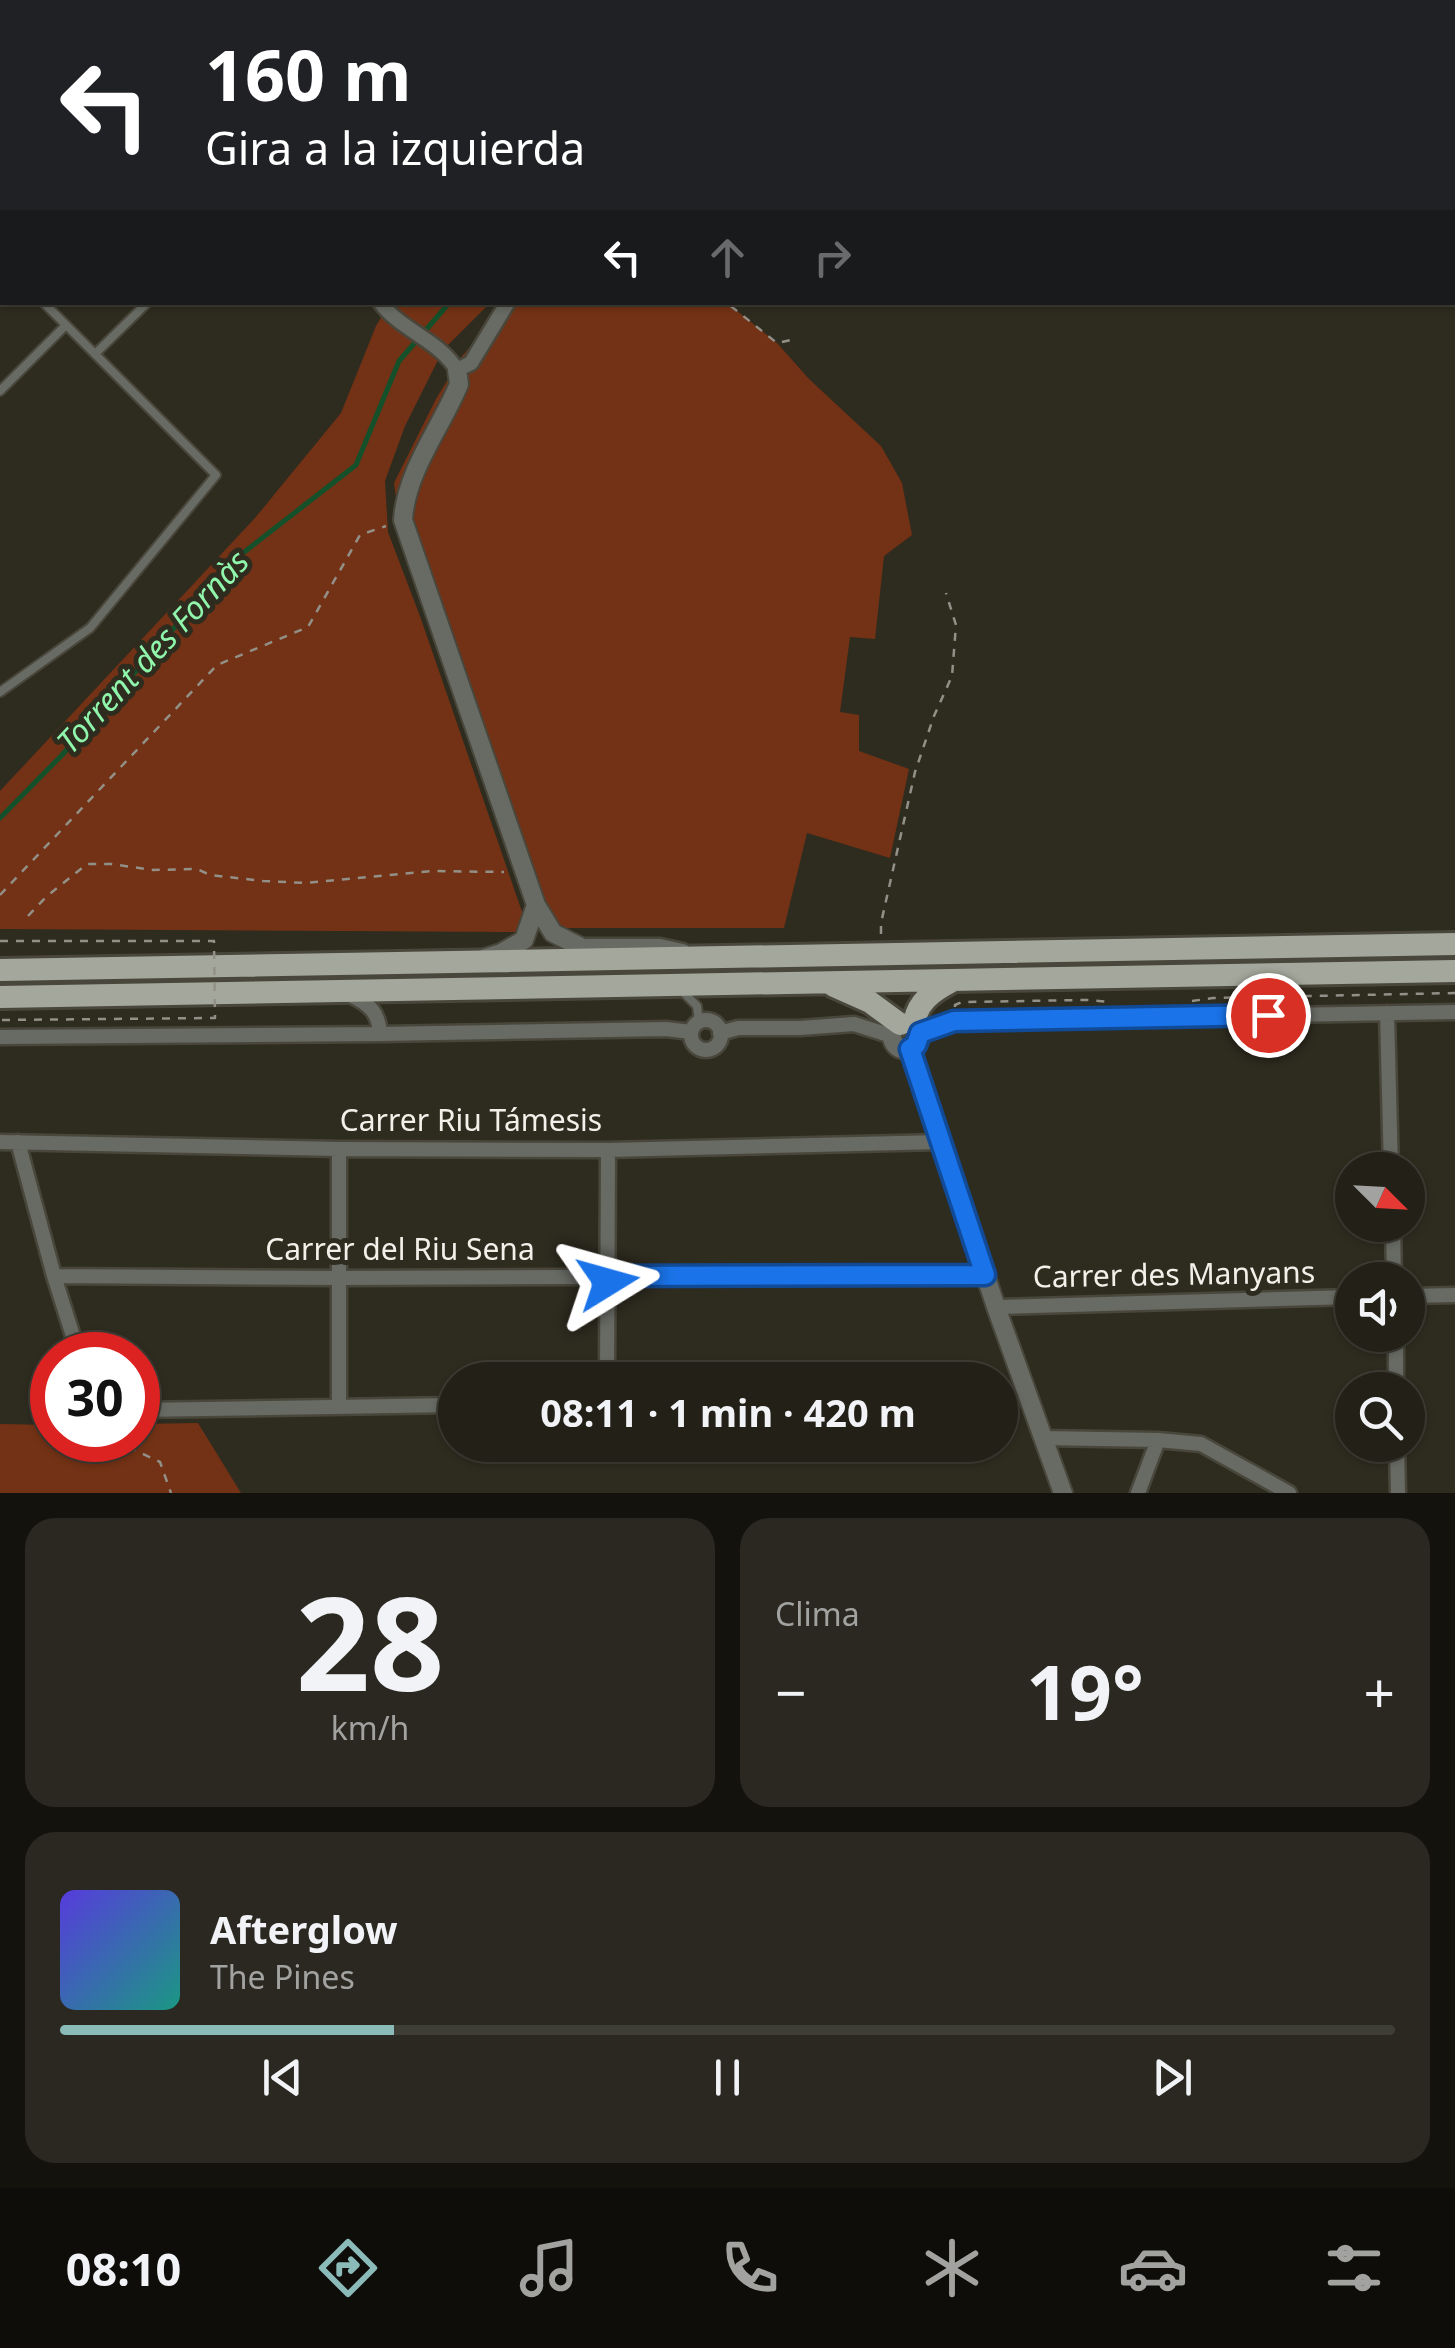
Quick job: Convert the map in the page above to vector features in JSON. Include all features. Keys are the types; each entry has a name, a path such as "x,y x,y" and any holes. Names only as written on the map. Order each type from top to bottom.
{"main road":[{"path":"0,970 1455,944"},
{"path":"0,997 1455,971"},
{"path":"826,982 858,996 907,1033 920,1005 952,980"}],"street":[{"path":"381,305 444,353 457,370 459,384 410,484 403,520 536,905 553,933 579,946 660,946 714,957"},
{"path":"457,370 471,362 506,305"},
{"path":"474,961 501,953 524,940 536,905"},
{"path":"340,991 375,1012 380,1034"},
{"path":"720,1033 738,1028 854,1024 907,1033 954,1021 1455,1012"},
{"path":"1386,1013 1391,1152"},
{"path":"0,1037 666,1029 713,1022 720,1033 714,1048 704,1050 692,1042 695,1027"},
{"path":"907,1033 985,1275 1063,1493"},
{"name":"Carrer Riu Támesis","path":"0,1142 608,1150 941,1142"},
{"path":"18,1142 72,1332"},
{"path":"339,1148 339,1406"},
{"path":"607,1362 608,1150"},
{"name":"Carrer del Riu Sena","path":"54,1276 985,1275"},
{"path":"1425,1296 1455,1295"},
{"name":"Carrer des Manyans","path":"996,1307 1335,1298"},
{"path":"160,1410 438,1405"},
{"path":"1044,1438 1200,1444 1289,1493"},
{"path":"1138,1493 1158,1440"},
{"path":"1397,1462 1398,1493"}],"lane":[{"path":"0,692 90,628 216,475 46,305"},
{"path":"95,354 145,305"},
{"path":"0,391 66,325"},
{"path":"673,984 697,1006 695,1027"}],"path":[{"path":"719,305 732,307 777,344 796,338"},
{"path":"0,895 217,665 308,627 360,535 403,520"},
{"path":"881,954 881,923 915,772 952,676 956,625 946,594"},
{"path":"28,916 87,864 152,870 198,869 210,875 263,882 305,883 432,871 526,873"},
{"path":"0,942 214,941 214,1018 0,1020"},
{"path":"1181,1002 1213,998 1455,994"},
{"path":"954,1021 956,1004 962,1002 1087,1000 1120,1004"},
{"path":"160,1462 171,1493"}],"shaded area":[{"path":"389,305 488,305 443,350 405,426 385,481 388,532 529,932 0,929 0,791 255,518 341,413 376,326"},
{"path":"509,305 732,307 777,343 809,379 881,446 902,483 912,535 884,556 875,639 850,637 840,712 859,715 859,751 909,769 890,858 807,833 784,928 552,928 399,520 394,483 462,356"},
{"path":"198,1423 241,1493 0,1493 0,1424 30,1425 30,1462 160,1462 160,1424"}],"waterway":[{"name":"Torrent des Fornàs","path":"0,818 62,755 234,560 356,465 399,361 447,305"}],"route":[{"path":"608,1282 608,1276 985,1275 910,1049 920,1033 954,1021 1268,1015"}]}
